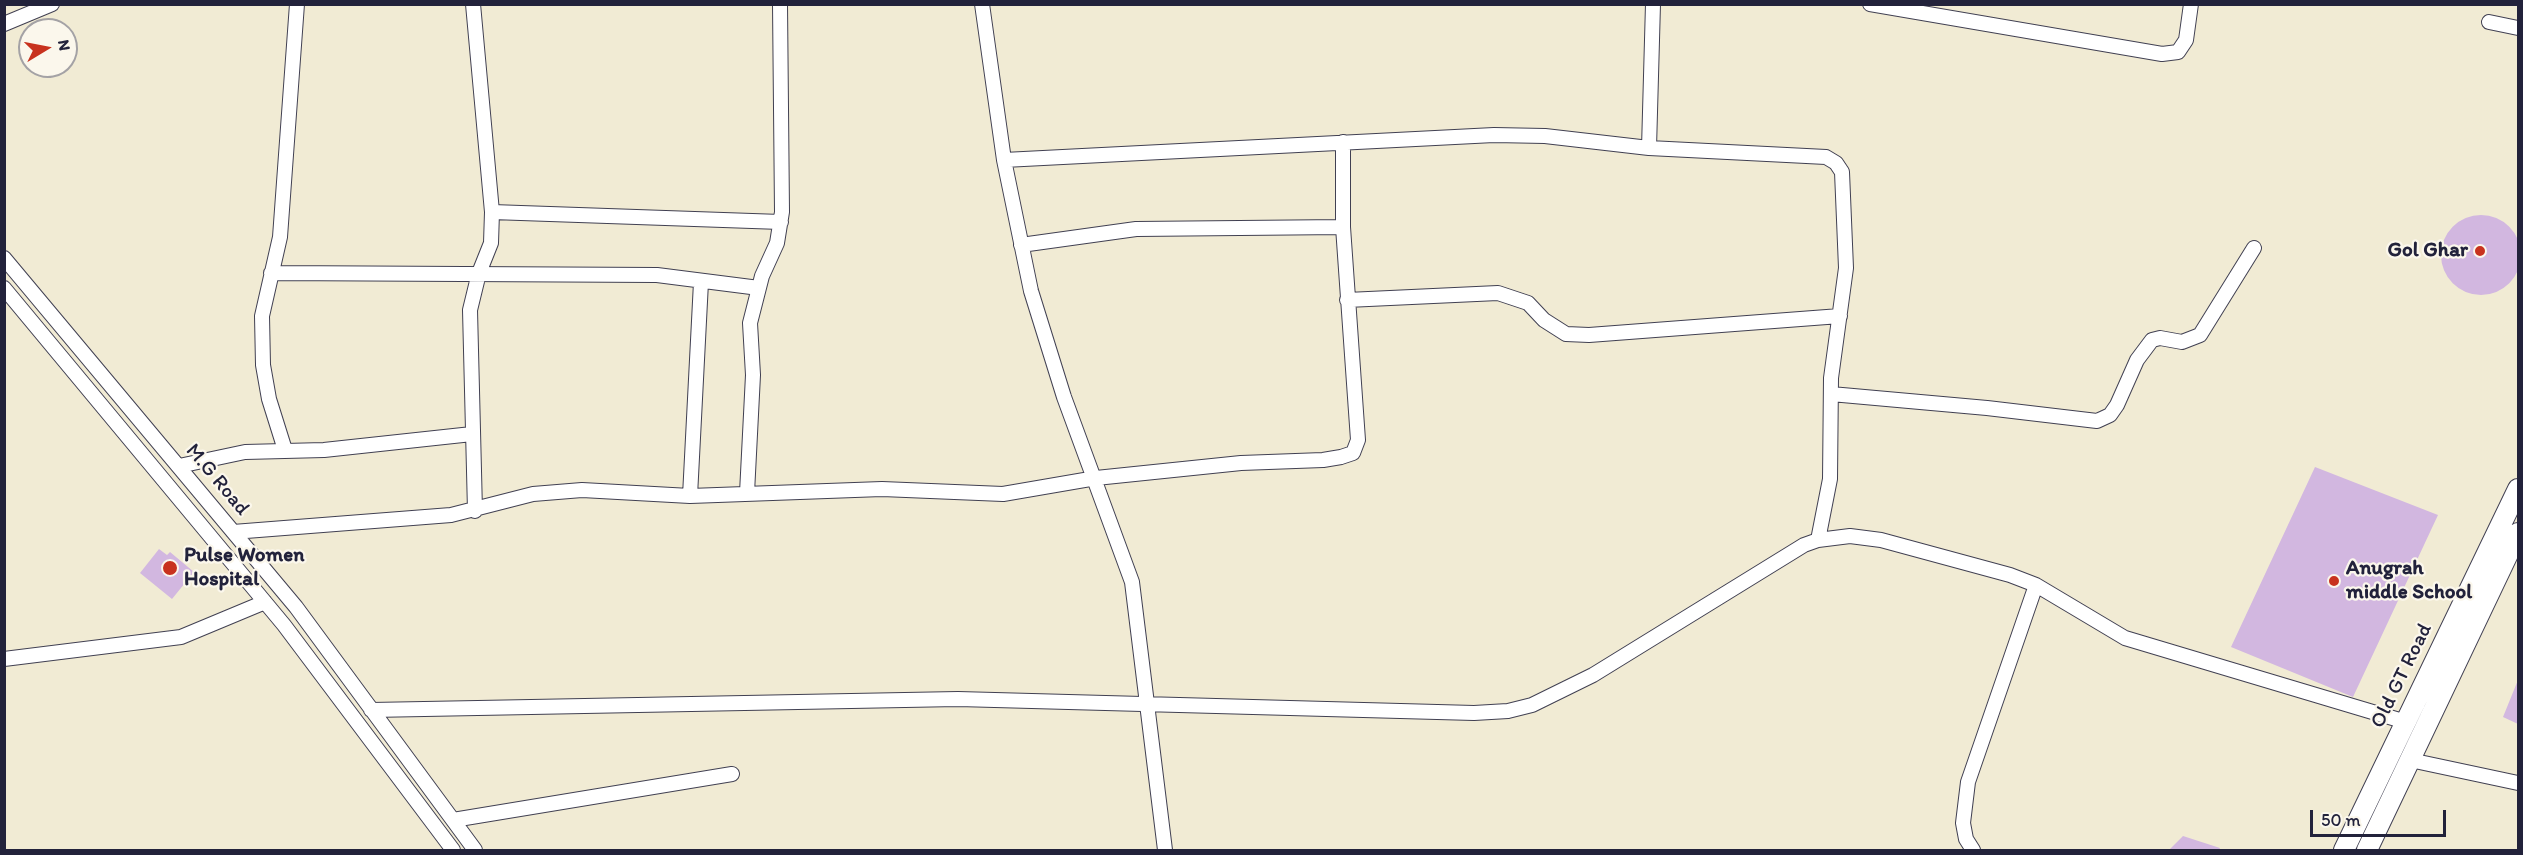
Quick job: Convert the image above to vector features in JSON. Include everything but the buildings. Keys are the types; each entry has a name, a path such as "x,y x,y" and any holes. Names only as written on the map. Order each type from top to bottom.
{"main road":[{"name":"Old GT Road","path":"2344,850 2518,490"},
{"name":"Old GT Road","path":"2367,850 2518,533"}],"street":[{"path":"4,24 52,4"},
{"path":"285,450 269,399 263,365 262,316 280,237 297,4"},
{"path":"473,4 492,212 491,243 479,273 470,310 475,511"},
{"path":"747,493 753,375 750,323 759,288 777,243 782,222 780,4"},
{"path":"982,4 1004,160 1021,245 1043,331 1132,582 1149,703 1165,850"},
{"path":"1649,148 1653,4"},
{"path":"1870,4 2162,54 2178,52 2186,40 2191,4"},
{"path":"2489,22 2518,28"},
{"path":"1004,160 1504,135 1545,136 1649,148 1826,157 1836,163 1842,172 1846,214 1846,268 1831,394 1830,479 1818,540"},
{"path":"233,532 430,518 475,511 533,494 582,490 690,495 882,489 1003,495 1096,478 1241,463 1323,460 1353,453 1358,440 1343,226 1343,142"},
{"path":"492,212 782,222"},
{"path":"1021,245 1136,229 1343,226"},
{"path":"1831,394 1987,408 2097,421 2110,415 2117,405 2137,360 2152,340 2160,338 2182,342 2200,335 2254,248"},
{"name":"M.G Road","path":"4,258 288,597 475,850"},
{"path":"271,273 657,276 759,288"},
{"path":"690,495 701,282"},
{"name":"M.G Road","path":"4,288 268,606 453,850"},
{"path":"1347,300 1498,292 1528,303 1544,320 1566,334 1840,316"},
{"path":"178,466 244,452 324,450 472,434"},
{"path":"371,710 888,699 1149,703 1474,713 1508,711 1532,705 1593,675 1769,565 1818,540 1850,536 1881,540 2010,575 2036,585 2125,638 2406,722"},
{"path":"1968,847 1963,822 1968,782 2036,585"},
{"path":"4,659 181,637 288,597"},
{"path":"2410,760 2518,783"},
{"path":"453,820 732,774"}],"place":[{"name":"Gol Ghar","path":"2480,251"},
{"name":"Pulse Women Hospital","path":"170,568"},
{"name":"Anugrah middle School","path":"2334,581"}]}
